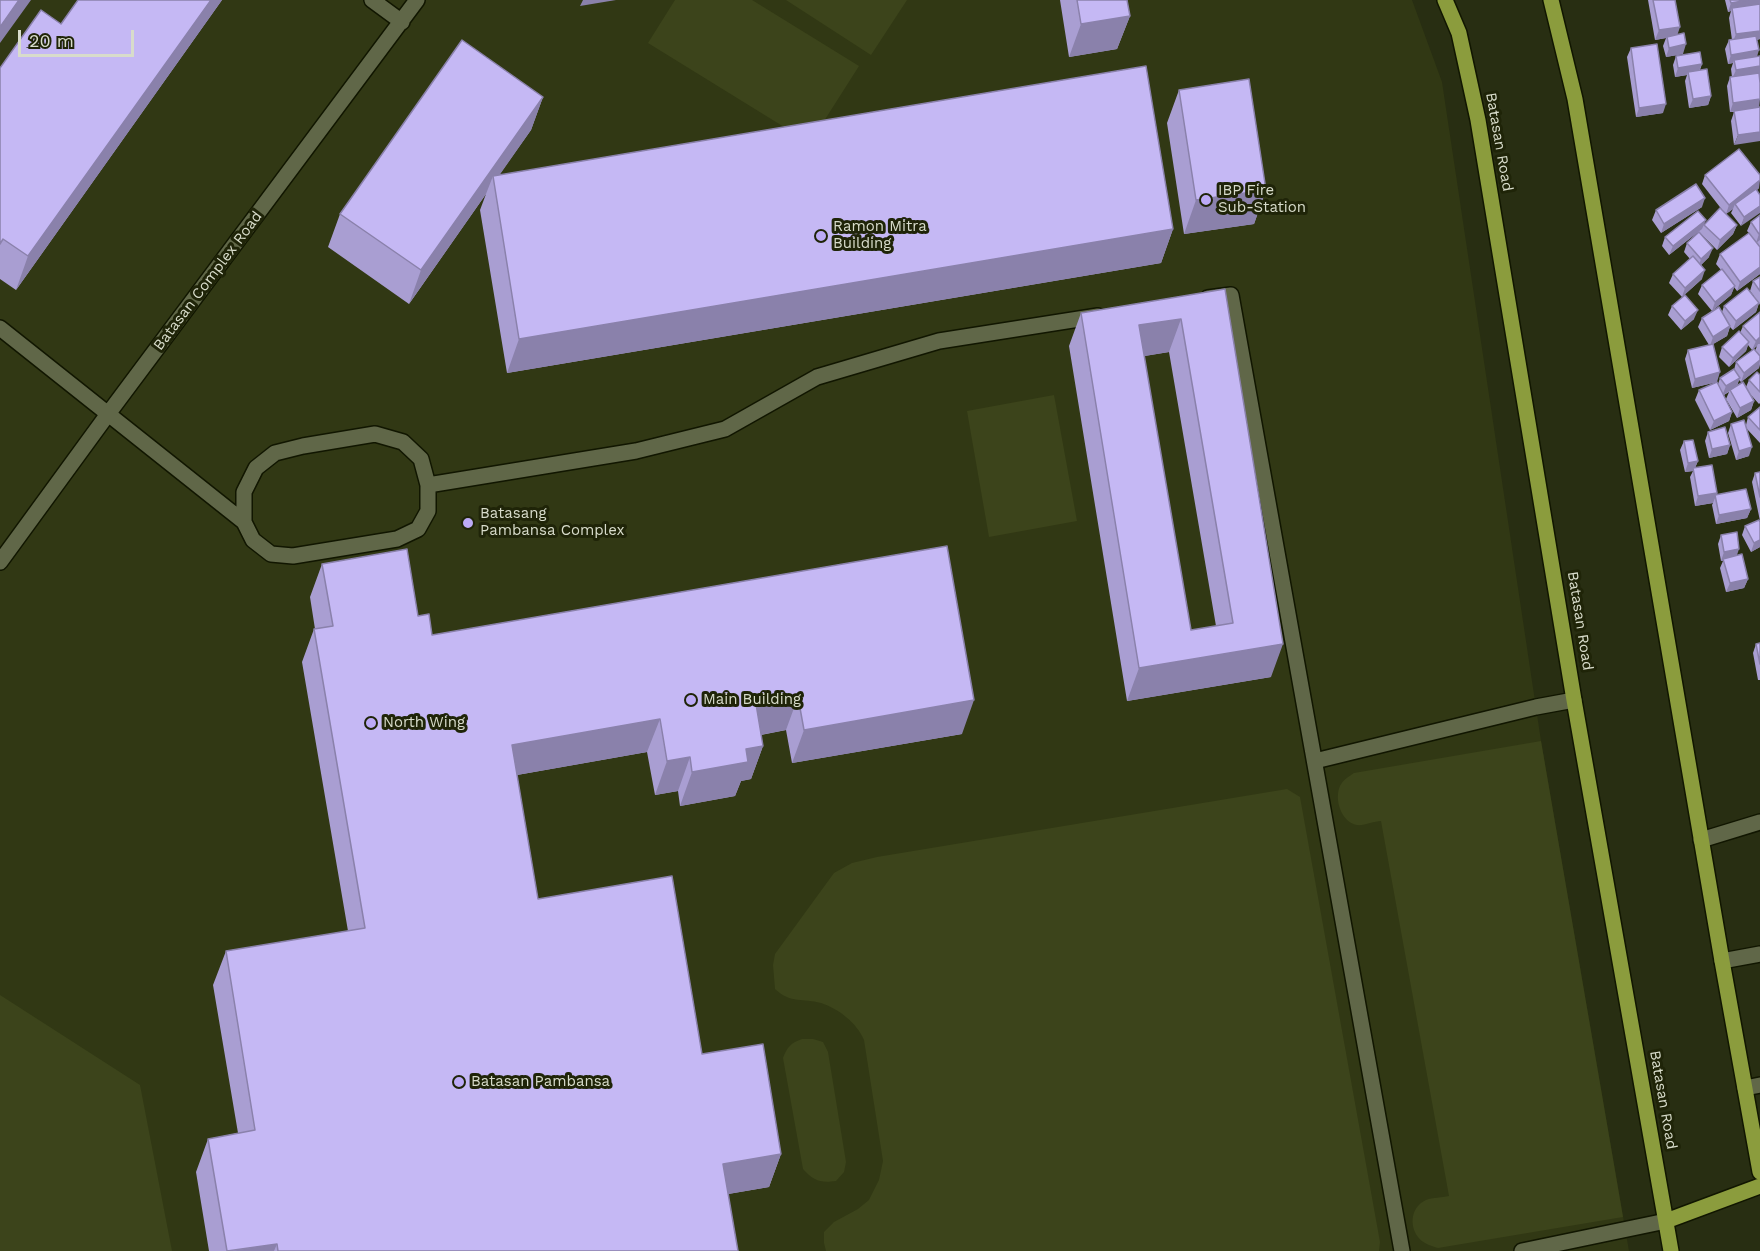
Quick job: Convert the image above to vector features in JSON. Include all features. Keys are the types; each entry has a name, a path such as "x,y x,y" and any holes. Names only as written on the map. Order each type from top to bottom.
{"main road":[{"name":"Batasan Road","path":"1445,0 1459,33 1478,120 1574,700 1671,1251"},
{"path":"1551,0 1577,110 1722,961 1752,1087 1760,1172"},
{"path":"1666,1221 1760,1186"}],"street":[{"path":"372,0 402,21"},
{"name":"Batasan Complex Road","path":"0,562 417,0"},
{"path":"1196,300 1231,294 1402,1251"},
{"path":"428,485 636,451 724,429 817,377 939,341 1114,313"},
{"path":"0,328 244,522 253,540 271,554 294,556 397,539 418,530 428,512 428,485 421,459 403,442 375,434 275,453 256,468 244,492 244,522"},
{"path":"1315,760 1574,700"},
{"path":"1701,840 1760,822"},
{"path":"1722,961 1760,954"},
{"path":"1522,1251 1666,1221"}],"shaded area":[{"name":"Batasang Pambansa Complex","path":"0,0 1412,0 1442,82 1541,741 1629,1251 0,1251"},
{"path":"675,0 752,0 859,66 810,143 648,43"},
{"path":"786,0 907,0 871,55"},
{"path":"1054,395 1077,521 989,537 967,411"},
{"path":"1541,741 1623,1217 1438,1248 1420,1239 1413,1227 1413,1217 1421,1203 1429,1199 1449,1196 1381,821 1360,825 1351,823 1340,809 1338,791 1343,782 1354,773"},
{"path":"1287,789 1300,797 1380,1242 1379,1251 826,1251 824,1232 834,1222 869,1200 879,1180 883,1161 864,1040 852,1022 834,1009 821,1003 792,999 781,994 775,989 773,965 775,954 834,873 852,863 877,857"},
{"path":"0,995 140,1085 172,1251 0,1251"},
{"path":"802,1039 823,1042 828,1052 846,1162 844,1172 836,1181 818,1180 803,1169 783,1058 790,1046"}],"building":[{"path":"0,0 19,0 0,27"},
{"path":"78,0 211,0 28,256 3,239 0,244 0,68 41,10 61,24"},
{"path":"1077,0 1127,0 1130,16 1081,24"},
{"path":"1653,0 1675,0 1680,27 1659,30"},
{"path":"1730,0 1748,0 1731,3"},
{"path":"1760,4 1760,31 1736,34 1732,8"},
{"path":"1684,33 1686,44 1669,48 1667,37"},
{"path":"1756,36 1759,50 1731,55 1729,40"},
{"path":"462,40 543,97 421,270 340,214"},
{"path":"1657,44 1666,104 1639,108 1631,48"},
{"path":"1700,52 1702,64 1678,68 1676,56"},
{"path":"1760,56 1760,66 1736,70 1734,60"},
{"name":"Ramon Mitra Building","path":"1146,66 1173,229 519,339 493,176"},
{"path":"1707,69 1711,96 1693,99 1688,72"},
{"path":"1759,73 1760,99 1733,103 1730,77"},
{"path":"1249,79 1266,190 1196,200 1179,90"},
{"path":"1760,107 1760,132 1738,135 1734,111"},
{"path":"1739,149 1760,175 1760,180 1729,205 1705,175"},
{"path":"1696,184 1705,198 1664,224 1656,210"},
{"path":"1756,189 1760,195 1760,206 1744,217 1735,204"},
{"path":"1720,208 1737,225 1720,240 1704,225"},
{"path":"1698,211 1706,220 1673,246 1665,237"},
{"path":"1760,215 1760,233 1759,234 1751,222"},
{"path":"1699,232 1713,248 1701,259 1687,243"},
{"path":"1749,233 1760,247 1760,267 1740,282 1720,254"},
{"path":"1693,256 1705,270 1685,288 1673,274"},
{"path":"1722,269 1735,286 1715,302 1702,285"},
{"path":"1760,277 1760,291 1753,281"},
{"path":"1747,288 1759,303 1736,321 1724,306"},
{"path":"1225,289 1283,644 1139,668 1081,313","holes":["1181,319 1233,623 1191,630 1139,325"]},
{"path":"1685,295 1698,310 1685,321 1672,306"},
{"path":"1719,307 1730,326 1713,337 1702,318"},
{"path":"1760,312 1760,337 1756,341 1743,326"},
{"path":"1739,331 1749,342 1733,358 1722,347"},
{"path":"1713,344 1720,372 1695,379 1688,350"},
{"path":"1754,349 1760,356 1760,360 1744,373 1736,362"},
{"path":"1734,369 1740,378 1726,386 1720,378"},
{"path":"1757,372 1760,375 1760,392 1749,380"},
{"path":"1717,382 1732,412 1714,421 1699,390"},
{"path":"1743,382 1754,401 1740,408 1730,390"},
{"path":"1760,407 1760,430 1748,417"},
{"path":"1744,420 1752,447 1739,451 1731,424"},
{"path":"1725,427 1730,445 1712,449 1708,432"},
{"path":"1693,440 1698,461 1688,463 1684,441"},
{"path":"1712,465 1717,493 1698,496 1693,468"},
{"path":"1760,472 1760,497 1755,473"},
{"path":"1746,489 1751,509 1719,515 1715,495"},
{"path":"1759,520 1760,540 1754,543 1745,526"},
{"path":"1737,532 1739,549 1724,552 1721,535"},
{"path":"947,546 974,700 804,730 798,697 756,704 763,746 746,749 748,762 692,772 690,757 667,761 660,719 512,745 538,899 672,876 702,1054 763,1044 781,1154 723,1164 738,1251 278,1251 277,1244 227,1251 208,1139 255,1130 226,951 365,928 314,629 333,626 322,564 407,549 418,616 429,614 432,635"},
{"path":"1742,554 1748,579 1730,583 1723,559"},
{"path":"1760,643 1760,664 1756,644"}],"place":[{"name":"IBP Fire Sub-Station","path":"1206,200"},
{"name":"Ramon Mitra Building","path":"821,236"},
{"name":"Batasang Pambansa Complex","path":"468,523"},
{"name":"Main Building","path":"691,700"},
{"name":"North Wing","path":"371,723"},
{"name":"Batasan Pambansa","path":"459,1082"}]}
